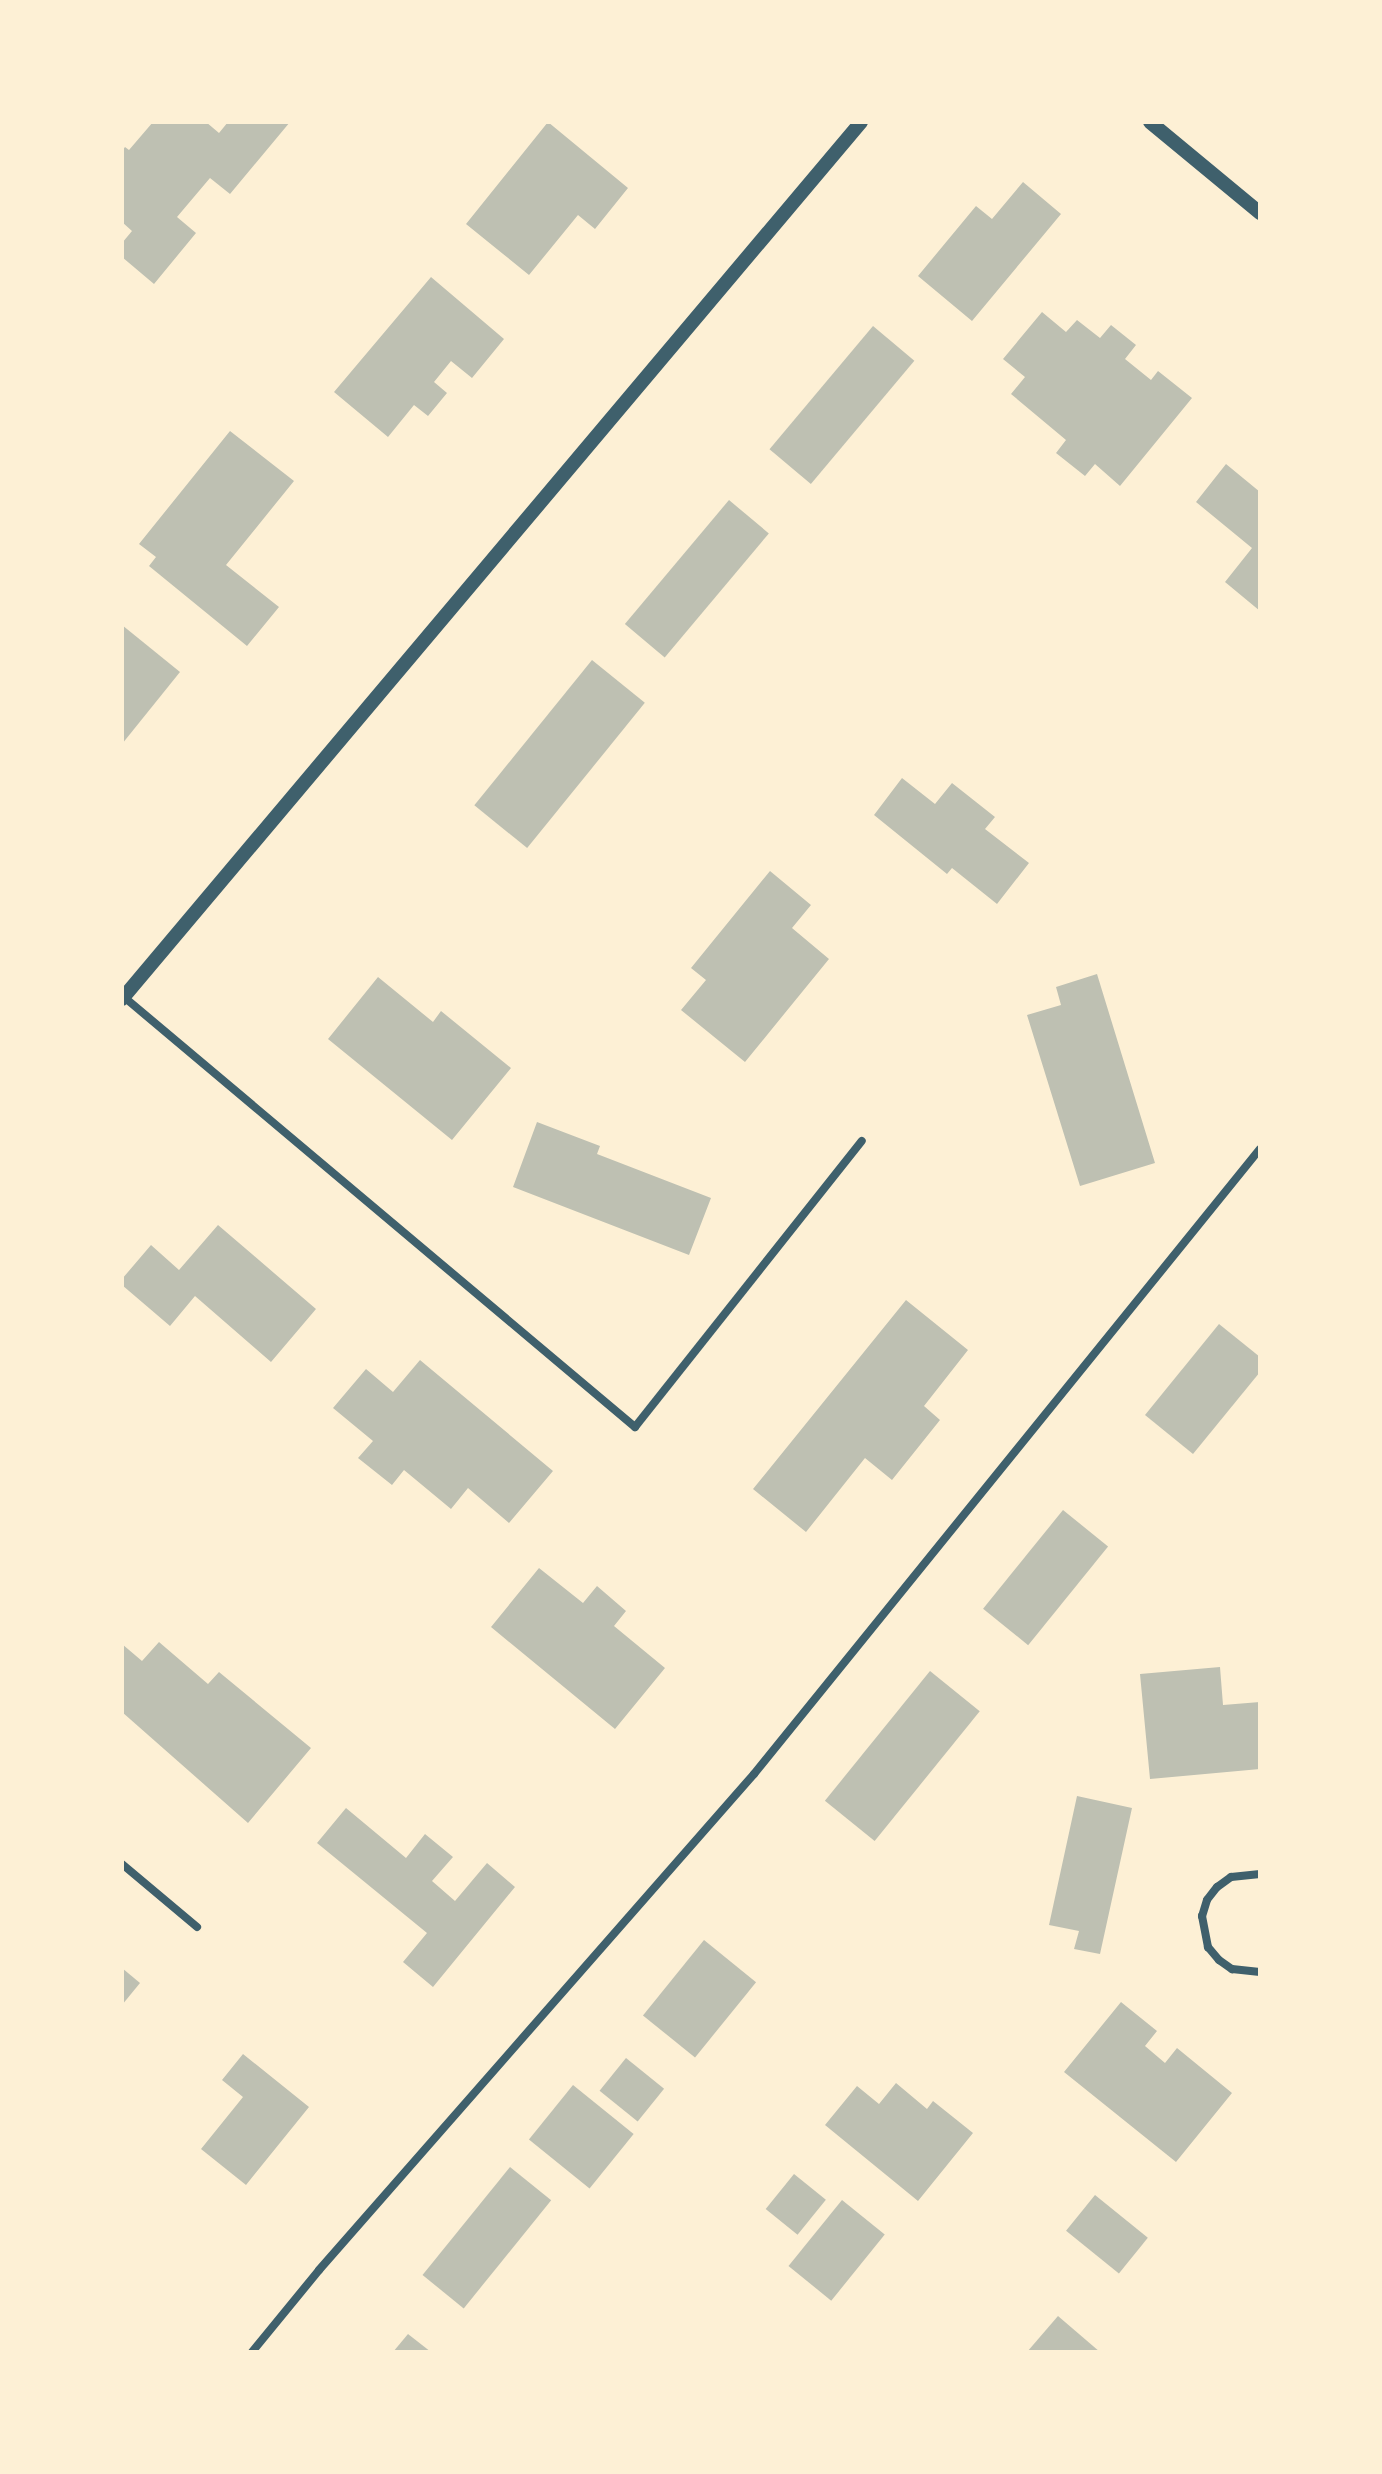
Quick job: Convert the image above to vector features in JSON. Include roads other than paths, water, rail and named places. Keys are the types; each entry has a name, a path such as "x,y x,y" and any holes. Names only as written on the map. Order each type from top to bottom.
{"street":[{"path":"861,122 123,998 635,1427 862,1141"},
{"path":"1150,122 1260,213"},
{"path":"252,2352 319,2270 754,1774 1260,1149"},
{"path":"122,1864 197,1927"},
{"path":"1260,1874 1231,1877 1217,1887 1207,1900 1202,1916 1208,1947 1219,1960 1232,1969 1260,1972"}]}
